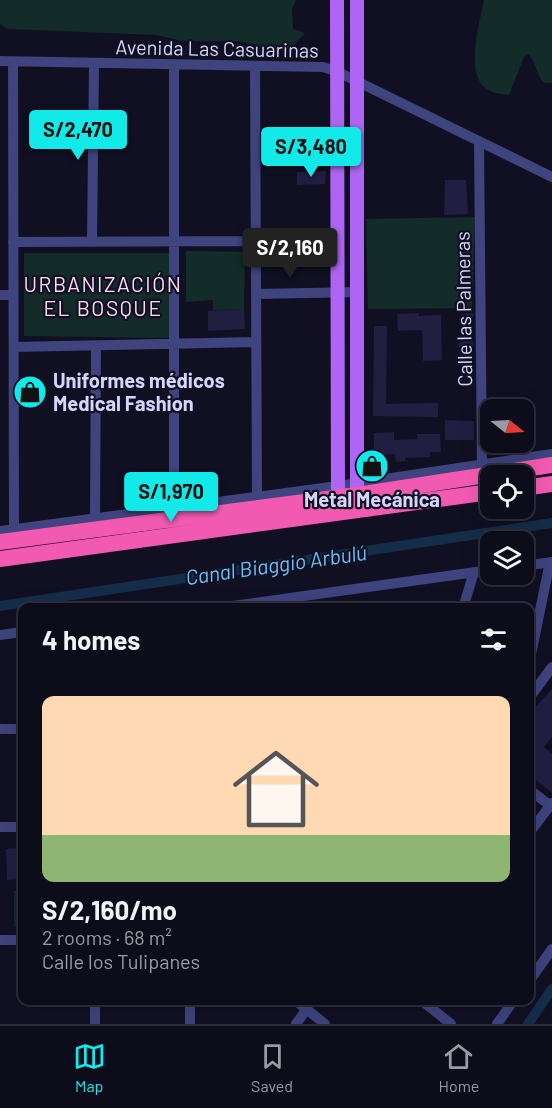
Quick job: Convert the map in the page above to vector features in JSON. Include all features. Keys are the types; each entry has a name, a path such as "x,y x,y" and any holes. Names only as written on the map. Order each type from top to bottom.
{"highway":[{"path":"534,466 552,465"},
{"path":"0,542 338,499 480,470"},
{"path":"534,487 552,484"},
{"path":"358,496 480,492"},
{"path":"0,560 338,499"}],"main road":[{"path":"337,0 338,499"},
{"path":"357,0 358,496"}],"street":[{"name":"Avenida Las Casuarinas","path":"0,62 323,67 338,72 552,177"},
{"path":"13,62 14,530"},
{"path":"92,242 94,63"},
{"path":"174,64 174,508"},
{"path":"255,66 257,496"},
{"name":"Calle las Palmeras","path":"479,141 482,465"},
{"path":"13,242 256,241"},
{"path":"256,294 358,292"},
{"path":"0,295 13,295"},
{"path":"14,348 256,342"},
{"path":"95,519 96,346"},
{"path":"504,465 552,454"},
{"path":"0,531 257,496 338,499"},
{"path":"534,565 551,562 534,641"},
{"path":"289,603 480,571"},
{"path":"465,603 474,572"},
{"path":"0,635 18,633"},
{"path":"534,692 552,667"},
{"path":"0,729 18,729"},
{"path":"534,793 551,805 534,827"},
{"path":"0,827 18,827"},
{"path":"0,940 18,940"},
{"path":"534,974 552,949"},
{"path":"94,1005 95,1024"},
{"path":"190,1005 190,1024"},
{"path":"300,1005 325,1024"},
{"path":"427,1005 451,1024"},
{"path":"497,1024 510,1005"},
{"path":"296,1024 306,1010"}],"green space":[{"path":"0,0 296,0 292,9 293,29 305,33 287,52 239,41 182,41 157,35 8,29 0,24"},
{"path":"484,0 552,0 552,83 544,83 528,54 524,57 509,95 487,89 480,82 476,72 475,48"},
{"path":"475,217 472,308 368,309 366,219"},
{"path":"186,251 245,252 244,309 213,310 213,300 186,302"},
{"path":"24,253 173,253 171,338 24,336"},
{"path":"14,891 18,891 18,926 14,926"}],"building":[{"path":"326,171 325,184 297,185 297,172"},
{"path":"445,180 466,180 468,214 444,215"},
{"path":"244,309 245,329 208,331 208,311"},
{"path":"419,313 419,316 441,315 442,360 423,361 422,330 398,331 397,314"},
{"path":"473,313 473,355 459,356 459,343 462,342 461,314"},
{"path":"374,326 387,326 386,404 438,403 438,417 373,416"},
{"path":"445,420 474,421 474,440 445,440"},
{"path":"394,432 394,440 417,439 417,434 440,434 441,452 430,452 430,457 405,458 405,461 396,462 395,454 374,455 374,433"},
{"path":"552,689 552,737 544,747 552,754 552,793 534,778 534,709"},
{"path":"18,848 18,879 7,880 6,849"}],"waterway":[{"name":"Canal Biaggio Arbulú","path":"20,603 552,523"},
{"name":"Canal Biaggio Arbulú","path":"0,606 18,603"},
{"path":"528,1024 552,989"}],"place":[{"name":"Uniformes médicos Medical Fashion","path":"30,392"},
{"name":"Metal Mecánica","path":"372,466"}],"district":[{"name":"URBANIZACIÓN EL BOSQUE","path":"103,295"}]}
